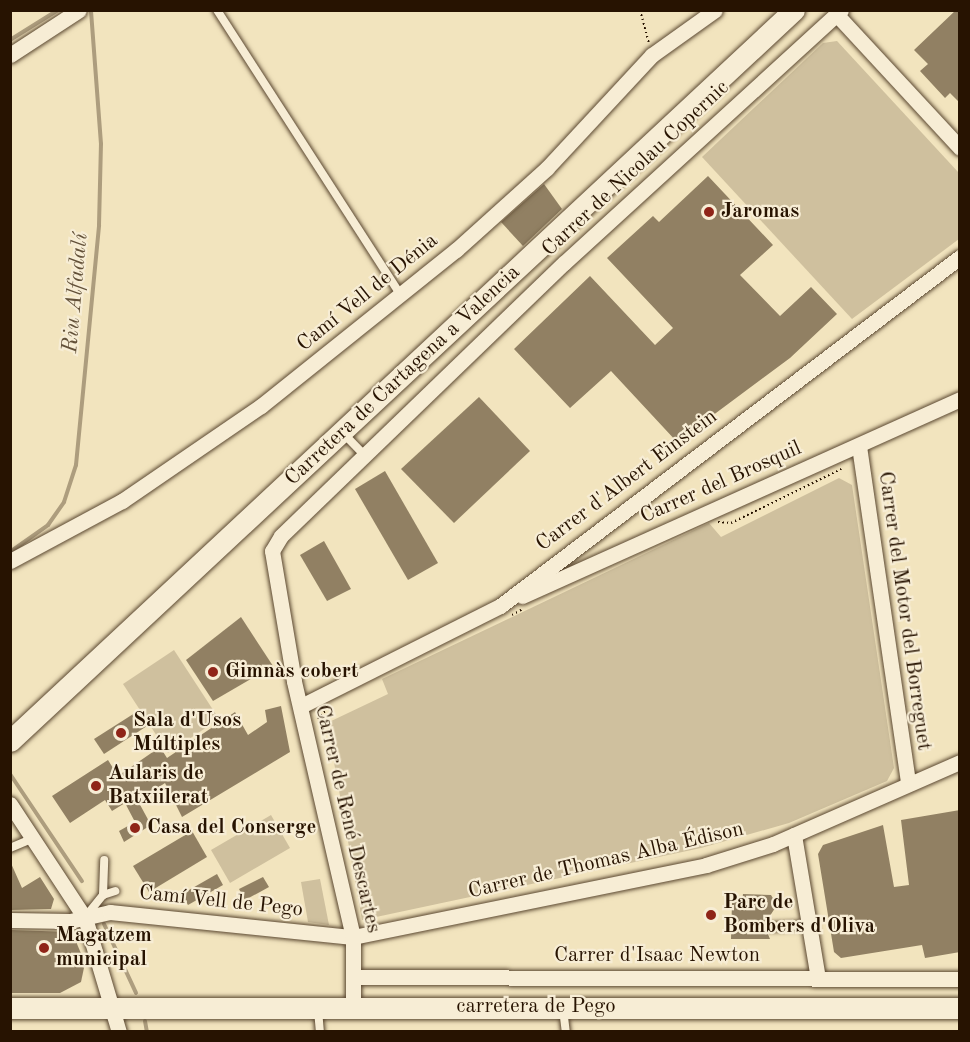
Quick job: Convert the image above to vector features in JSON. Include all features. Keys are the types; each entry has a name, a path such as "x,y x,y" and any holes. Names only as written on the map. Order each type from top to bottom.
{"main road":[{"name":"Carretera de Cartagena a Valencia","path":"10,741 343,433 794,10"},
{"path":"10,1008 112,1008"},
{"name":"carretera de Pego","path":"112,1008 960,1008"}],"street":[{"path":"10,55 79,10"},
{"name":"Camí Vell de Dénia","path":"10,561 122,501 198,451 400,294 547,168 652,54 715,10"},
{"path":"839,13 960,148"},
{"name":"Carrer de Nicolau Copernic","path":"281,536 564,263 839,13"},
{"name":"Carrer d'Albert Einstein","path":"301,706 500,613 960,257"},
{"name":"Carrer del Brosquil","path":"500,613 860,452 960,399"},
{"name":"Carrer del Motor del Borreguet","path":"860,452 908,783"},
{"name":"Carrer de René Descartes","path":"281,536 271,561 353,937 353,1008"},
{"name":"Carrer de Thomas Alba Édison","path":"353,937 706,865 794,835 960,762"},
{"path":"10,804 85,918 119,1032"},
{"path":"794,835 812,925 818,978"},
{"name":"Camí Vell de Pego","path":"10,920 85,918 110,912 353,937"},
{"name":"Carrer d'Isaac Newton","path":"354,977 960,978"}],"lane":[{"path":"217,10 400,294"},
{"path":"343,433 365,456"},
{"path":"10,848 33,838"},
{"path":"103,895 104,860"},
{"path":"85,918 103,895 115,891"},
{"path":"770,927 812,925"},
{"path":"563,1008 566,1032"},
{"path":"318,1009 320,1032"}],"path":[{"path":"640,10 652,54"},
{"path":"709,521 731,523 860,452"},
{"path":"500,613 527,608"},
{"path":"315,726 329,707"}],"shaded area":[{"path":"837,41 959,173 959,239 852,319 702,157 823,43"},
{"path":"839,478 852,485 894,768 887,781 789,823 701,848 362,920 327,723 388,694 382,679 709,523 721,537"},
{"path":"174,650 219,719 168,753 123,684"},
{"path":"271,815 290,848 230,883 211,850"},
{"path":"320,879 329,925 308,922 301,882"}],"building":[{"path":"956,10 960,10 960,103 950,93 945,98 920,71 928,64 914,50"},
{"path":"708,176 773,245 740,275 780,316 811,287 837,314 790,358 677,442 611,371 570,408 514,349 590,276 655,345 673,328 607,258 653,216 659,222"},
{"path":"544,184 562,209 523,246 501,222"},
{"path":"479,397 530,451 454,523 401,469"},
{"path":"385,471 438,563 408,580 355,489"},
{"path":"324,541 351,589 327,601 300,555"},
{"path":"241,617 273,666 213,701 186,660"},
{"path":"281,706 290,752 182,817 165,783 138,801 151,825 124,842 119,831 135,822 125,803 112,811 105,800 70,823 52,796 108,760 118,776 160,747 167,758 235,712 248,735 267,722 265,710"},
{"name":"Sala d'Usos Múltiples","path":"138,711 147,726 104,754 94,739"},
{"path":"960,810 960,952 925,958 922,945 841,958 834,952 818,854 823,845 883,825 894,887 909,885 901,820"},
{"path":"192,831 207,857 149,892 133,866"},
{"path":"10,861 22,888 40,877 54,899 51,909 10,910"},
{"path":"217,874 223,885 188,905 182,894"},
{"path":"263,877 269,887 245,900 239,889"},
{"path":"743,894 771,895 777,905 764,925 770,939 731,939 732,902 742,901"},
{"name":"Magatzem municipal","path":"10,930 72,932 85,963 81,982 60,993 10,993"}],"waterway":[{"path":"10,40 58,10"},
{"name":"Riu Alfadalí","path":"10,552 48,525 64,502 76,465 99,225 101,144 91,11"},
{"name":"Riu Alfadalí","path":"10,774 82,881"},
{"name":"Riu Alfadalí","path":"104,924 136,993"},
{"name":"Riu Alfadalí","path":"145,1021 147,1032"}],"place":[{"name":"Jaromas","path":"709,212"},
{"name":"Gimnàs cobert","path":"213,672"},
{"name":"Sala d'Usos Múltiples","path":"121,733"},
{"name":"Aularis de Batxiilerat","path":"96,786"},
{"name":"Casa del Conserge","path":"135,828"},
{"name":"Parc de Bombers d'Oliva","path":"711,915"},
{"name":"Magatzem municipal","path":"44,948"}]}
